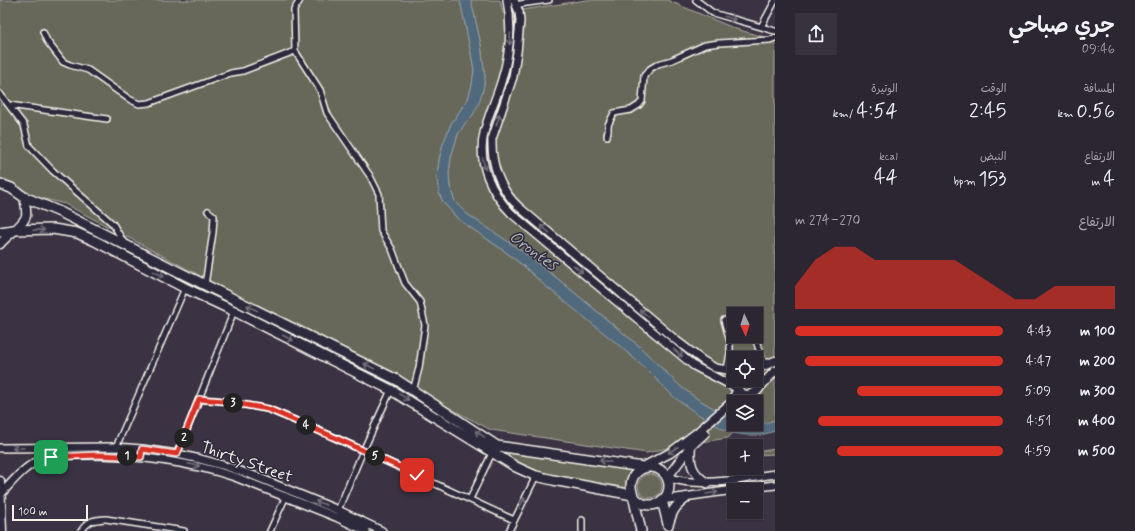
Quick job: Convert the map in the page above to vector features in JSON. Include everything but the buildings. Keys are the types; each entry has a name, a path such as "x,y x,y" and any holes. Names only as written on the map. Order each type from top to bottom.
{"highway":[{"path":"0,184 11,188 24,197 60,212 390,377 414,391 495,449 516,467 536,476 552,480 633,496 644,504 654,504 662,500 668,492 669,482 665,474 653,466 643,467 495,449 391,390 77,233 54,229 14,230 0,232"},
{"path":"641,531 630,486 635,473 643,467"},
{"path":"668,528 672,512 677,504 686,498"},
{"path":"662,500 668,528"}],"main road":[{"path":"507,0 510,32 509,51 503,78 483,135 482,154 486,175 494,192 503,205 512,214 694,366 738,389 742,394 751,395 760,387"},
{"path":"518,3 520,21 517,52 512,76 495,129 492,144 492,157 494,165 504,189 511,200 677,341 708,364 715,368 727,370"},
{"path":"0,244 23,222 26,216 24,197"},
{"path":"765,365 775,361"},
{"path":"763,384 775,371"},
{"path":"736,395 738,389"},
{"path":"643,467 670,453 703,431 727,409"},
{"path":"703,431 667,478 707,483 775,474"},
{"path":"691,446 691,463 694,471 699,478 707,483"},
{"name":"Thirty Street","path":"0,448 116,447 177,454 222,465 286,496 336,516 366,531"},
{"path":"141,457 142,449"},
{"name":"Thirty Street","path":"1,494 28,467 43,459 79,455 141,457 175,461 251,478 338,510 382,531"},
{"path":"0,481 2,530"},
{"path":"763,486 775,485"},
{"path":"662,500 727,491"}],"street":[{"path":"300,0 294,10 294,51 320,90 327,114 370,176 379,194 381,231 392,249 405,283 420,302 425,325 414,391"},
{"path":"508,9 518,3 549,0"},
{"path":"696,0 713,13 775,31"},
{"path":"761,28 775,1"},
{"path":"43,32 47,41 62,62 70,66 88,70 129,99 139,104 149,103 231,73 243,71 294,51"},
{"path":"607,136 608,125 614,113 631,110 642,101 644,76 650,69 658,64 672,60 705,44 770,40 775,38"},
{"path":"0,94 24,126 29,146 53,171 113,224 125,245"},
{"path":"9,105 107,119"},
{"path":"205,285 214,216 208,212"},
{"path":"116,447 185,288"},
{"path":"177,454 234,311"},
{"path":"724,320 730,342 730,351"},
{"path":"757,343 765,365"},
{"path":"338,510 391,390"},
{"path":"199,399 223,401 268,409 514,520"},
{"path":"470,499 495,449"},
{"path":"509,531 536,476"},
{"path":"270,531 286,496"},
{"path":"81,531 87,523 94,520 106,519 169,530 184,531"},
{"path":"582,520 582,531"}],"green space":[{"path":"0,0 460,0 474,70 468,99 451,124 443,144 439,160 437,178 439,193 443,202 458,219 525,267 543,284 615,341 645,368 721,428 733,433 728,438 675,446 647,453 491,430 65,204 0,188"},
{"path":"471,0 500,0 503,13 586,0 667,0 736,29 775,40 775,420 763,424 763,395 727,395 727,416 699,400 681,387 640,347 558,279 519,249 467,214 455,202 450,187 449,173 451,157 458,134 473,115 483,90 485,77 481,45"},
{"path":"775,449 775,454 763,455 763,451"},
{"path":"498,451 636,470 630,479 629,489 558,477 529,468"},
{"path":"650,474 659,477 662,486 659,495 650,498 641,495 638,486 641,477"}],"water":[{"name":"Orontes","path":"460,0 471,0 481,45 485,77 483,90 478,105 473,115 458,134 451,157 449,173 450,187 455,202 467,214 519,249 558,279 640,347 681,387 699,400 727,416 727,430 696,413 675,398 645,368 615,342 543,284 525,267 458,219 443,202 439,193 437,178 439,160 443,144 451,124 468,99 474,70"},
{"name":"Orontes","path":"775,420 775,431 761,435 733,433 728,431 763,431 763,424"}],"route":[{"path":"51,457 79,455 141,457 142,449 177,454 199,399 223,401 268,409 417,475"}]}
